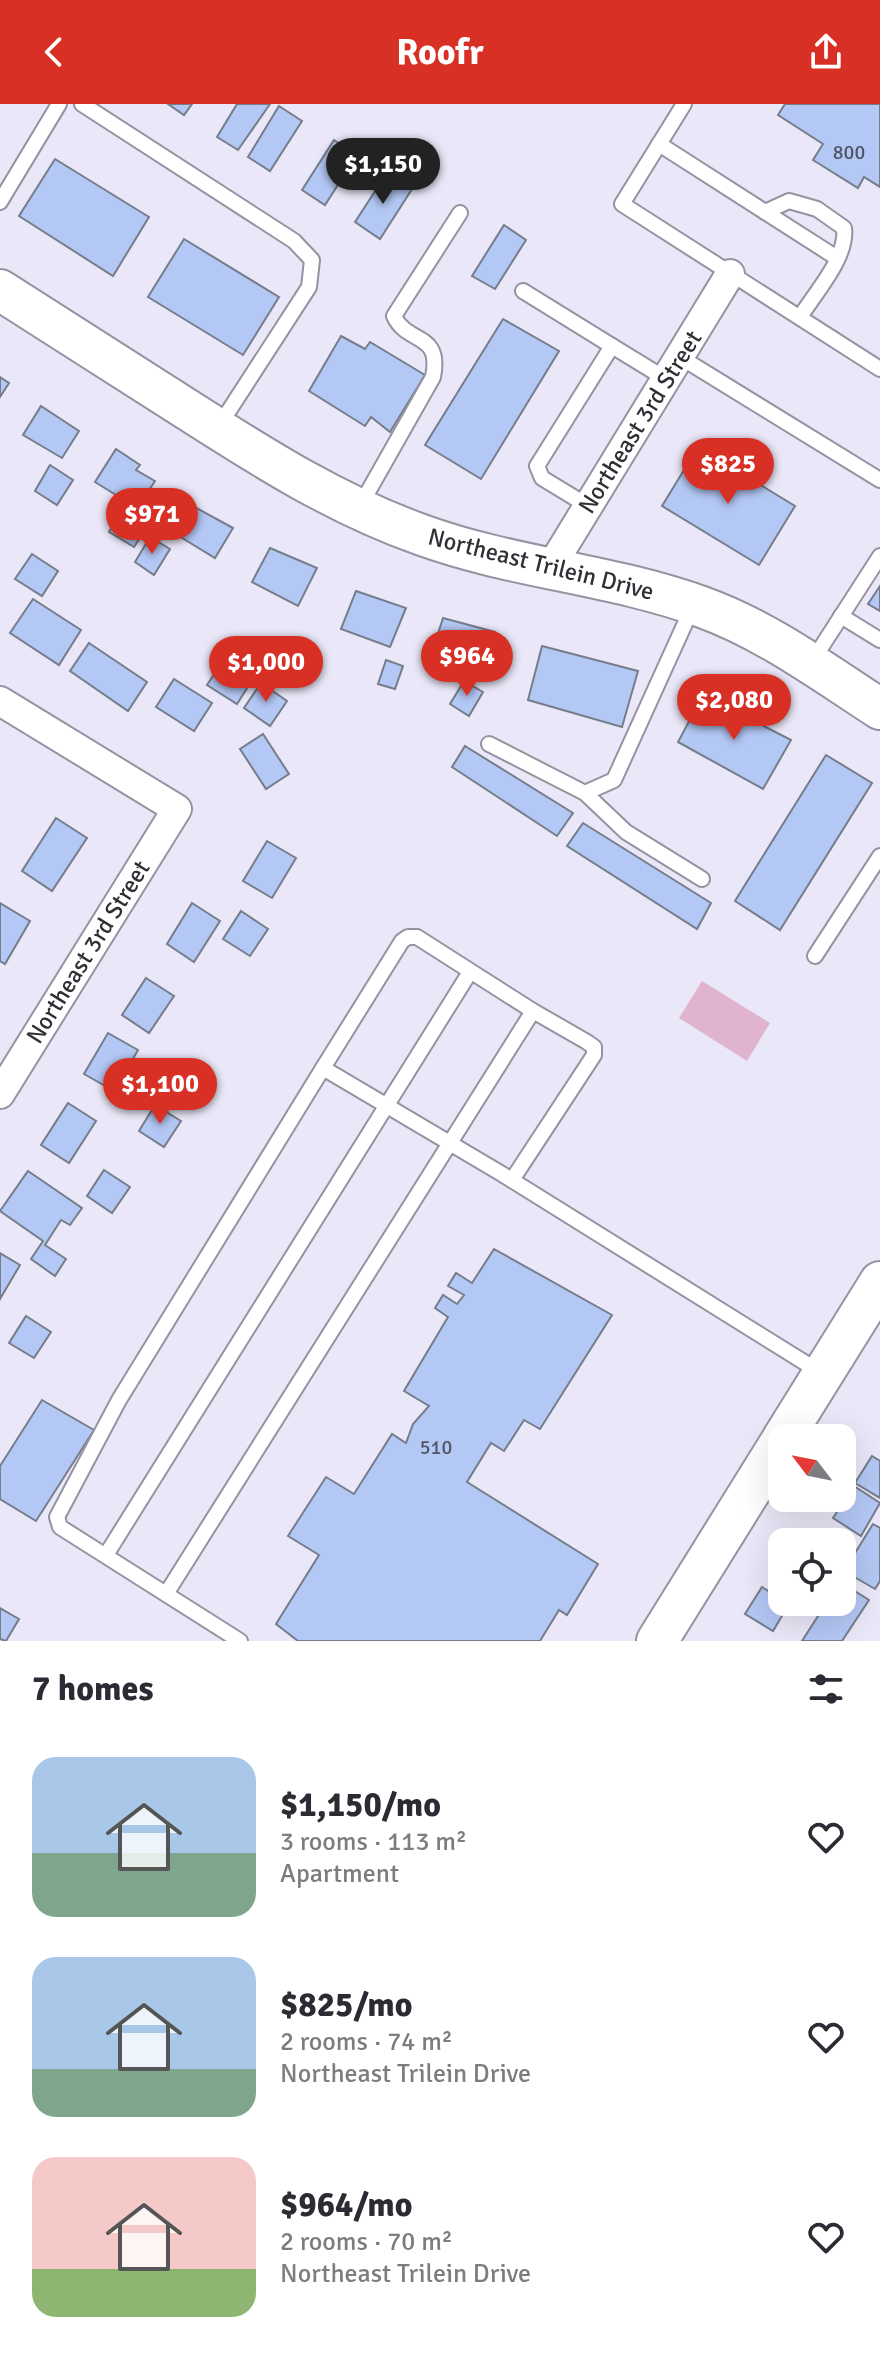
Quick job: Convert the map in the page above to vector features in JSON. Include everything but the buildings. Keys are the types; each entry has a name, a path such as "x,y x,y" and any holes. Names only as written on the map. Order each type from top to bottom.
{"street":[{"name":"Northeast 3rd Street","path":"549,570 730,274"},
{"name":"Northeast Trilein Drive","path":"0,290 281,469 357,509 422,536 549,570 656,592 694,604 747,626 880,709"},
{"name":"Northeast 3rd Street","path":"0,701 177,809 0,1094"},
{"path":"791,1424 880,1282"},
{"path":"657,1641 768,1462"}],"lane":[{"path":"0,202 59,104"},
{"path":"82,104 294,241 312,260 309,287 217,429"},
{"path":"684,104 622,204 880,369"},
{"path":"659,144 837,258"},
{"path":"765,212 789,201 825,214 844,228 845,239 837,258 800,317"},
{"path":"357,509 433,377 436,361 429,343 398,324 394,316 460,213"},
{"path":"523,291 612,346 673,368 880,480"},
{"path":"588,506 542,478 537,466 612,346"},
{"path":"810,664 880,556"},
{"path":"585,793 614,780 694,604"},
{"path":"841,616 880,640"},
{"path":"489,744 585,793 626,832 702,879"},
{"path":"815,956 880,856"},
{"path":"240,1641 60,1527 57,1517 119,1400 402,941 408,937 417,937 594,1047 594,1055 512,1180"},
{"path":"106,1555 470,972"},
{"path":"166,1594 533,1011"},
{"path":"323,1068 512,1180 823,1374"}],"shaded area":[{"path":"702,981 770,1023 747,1061 679,1018"}]}
